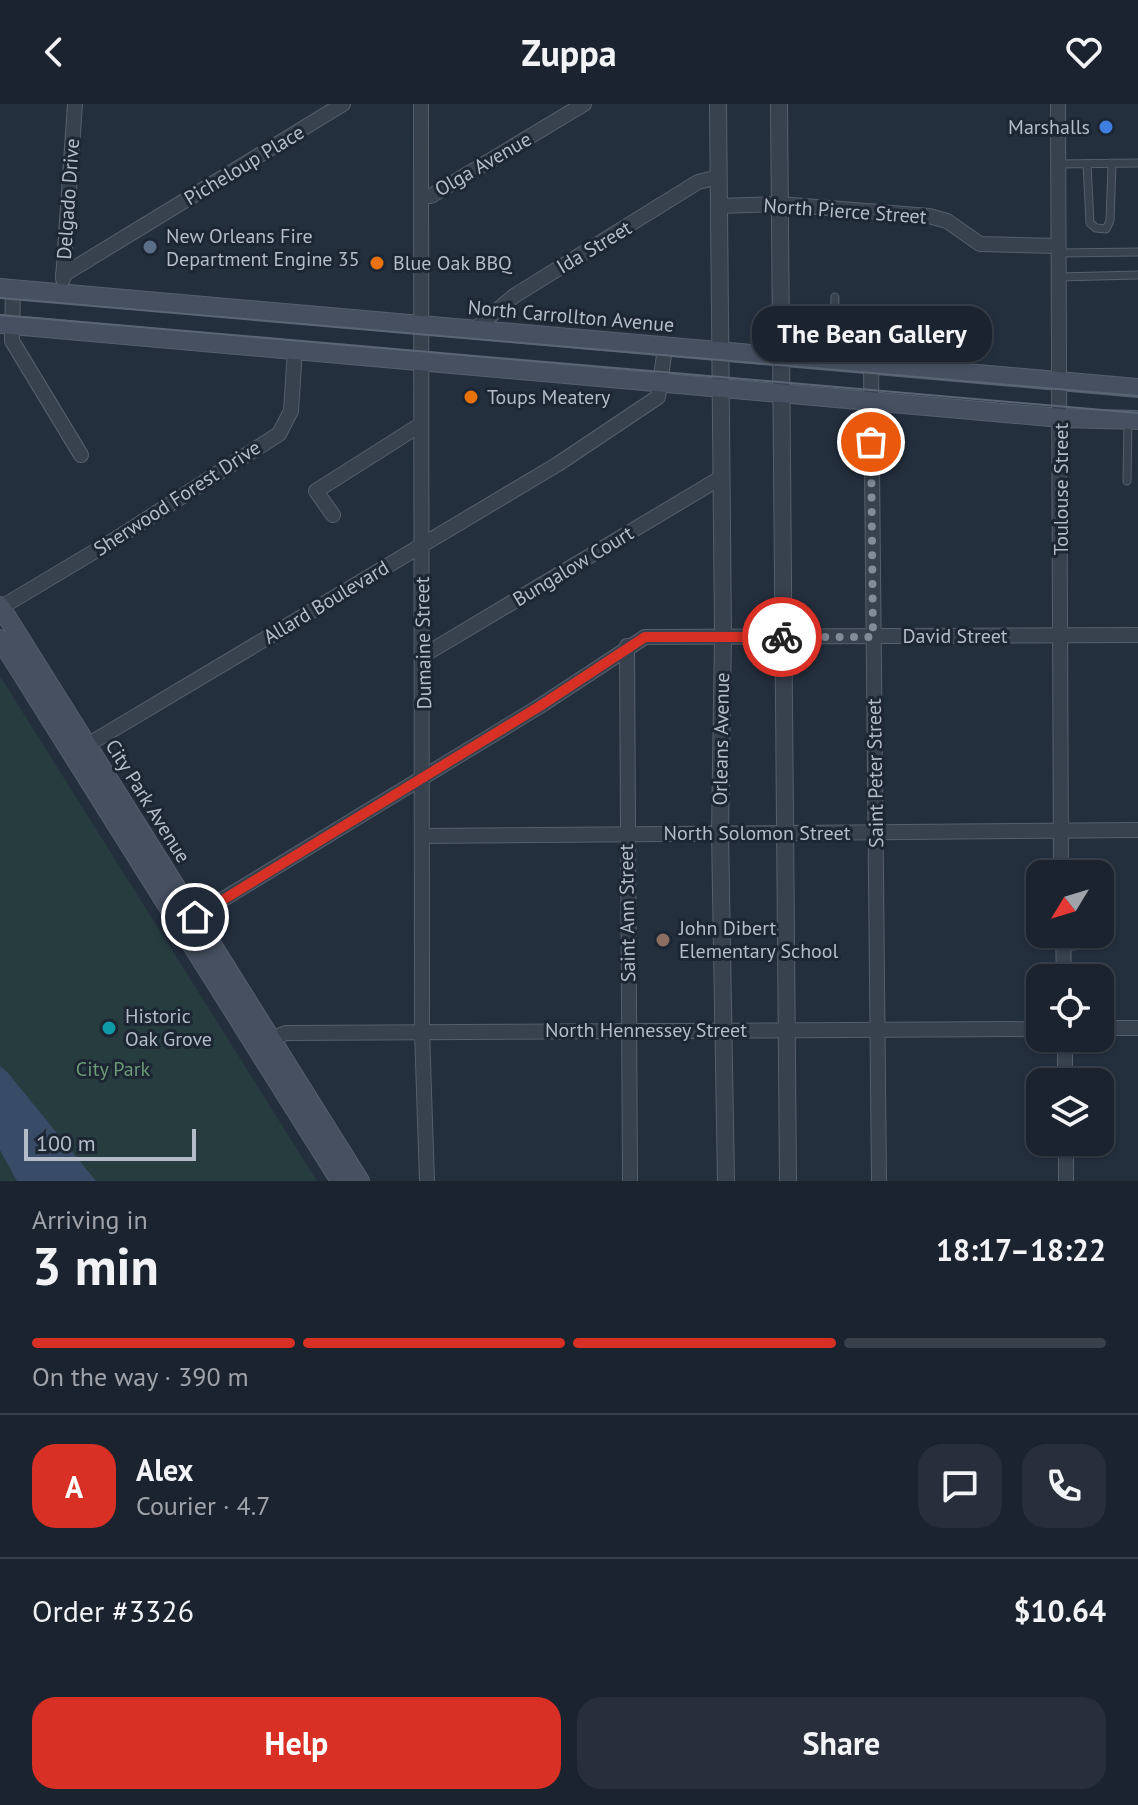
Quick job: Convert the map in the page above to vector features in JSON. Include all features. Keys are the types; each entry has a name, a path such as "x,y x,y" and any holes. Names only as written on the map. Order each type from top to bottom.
{"main road":[{"name":"North Carrollton Avenue","path":"7,289 63,284 111,297 1138,388"},
{"path":"109,333 111,297"},
{"path":"6,325 1061,418 1133,420"},
{"name":"City Park Avenue","path":"0,607 79,749 186,922 263,1042 360,1181"},
{"name":"City Park Avenue","path":"0,639 79,749"},
{"name":"City Park Avenue","path":"263,1042 340,1181"}],"street":[{"name":"Delgado Drive","path":"63,284 75,104"},
{"name":"Picheloup Place","path":"63,284 343,104"},
{"name":"Dumaine Street","path":"421,104 420,425 425,776 422,1032 427,1181"},
{"name":"Olga Avenue","path":"422,196 431,196 584,104"},
{"name":"Orleans Avenue","path":"718,104 723,636 720,833 726,1181"},
{"path":"779,104 788,1181"},
{"name":"Toulouse Street","path":"1058,104 1061,860"},
{"name":"Ida Street","path":"475,329 514,296 698,182 719,177"},
{"name":"North Pierce Street","path":"719,206 779,204 929,216 947,221 980,244 1058,249"},
{"path":"7,289 6,325 12,341 81,455"},
{"path":"661,383 665,348"},
{"name":"Sherwood Forest Drive","path":"0,607 122,535 279,434 291,411 295,349"},
{"name":"Saint Peter Street","path":"871,365 879,1181"},
{"name":"Allard Boulevard","path":"79,749 558,464 658,397 661,383"},
{"path":"333,515 316,491 420,425"},
{"name":"Bungalow Court","path":"424,655 722,477"},
{"name":"David Street","path":"627,646 645,637 1138,635"},
{"path":"186,922 540,706 627,646"},
{"name":"Saint Ann Street","path":"627,646 625,834 630,1181"},
{"name":"North Solomon Street","path":"423,836 1138,830"},
{"path":"1114,1028 1138,1028"},
{"name":"North Hennessey Street","path":"263,1042 286,1033 1026,1029"},
{"path":"1066,1156 1066,1181"}],"lane":[{"path":"1087,164 1090,223 1096,228 1106,229 1110,221 1112,163"},
{"path":"1058,164 1138,163"},
{"path":"1058,249 1138,252"},
{"path":"1059,277 1138,275"},
{"path":"833,362 835,297"},
{"path":"1127,481 1133,420"}],"green space":[{"name":"City Park","path":"0,676 317,1181 0,1181"}],"water":[{"path":"0,1066 96,1181 17,1181 0,1150"}],"tram line":[{"path":"0,298 1138,396"},
{"path":"0,315 1138,413"}],"way so far":[{"path":"782,637 873,637 871,442"}],"place":[{"name":"Marshalls","path":"1106,127"},
{"name":"New Orleans Fire Department Engine 35","path":"150,247"},
{"name":"Blue Oak BBQ","path":"377,263"},
{"name":"Toups Meatery","path":"471,397"},
{"name":"The Bean Gallery","path":"871,442"},
{"name":"John Dibert Elementary School","path":"663,940"},
{"name":"Historic Oak Grove","path":"109,1028"}],"route":[{"path":"195,917 540,706 645,637 782,637"}]}
